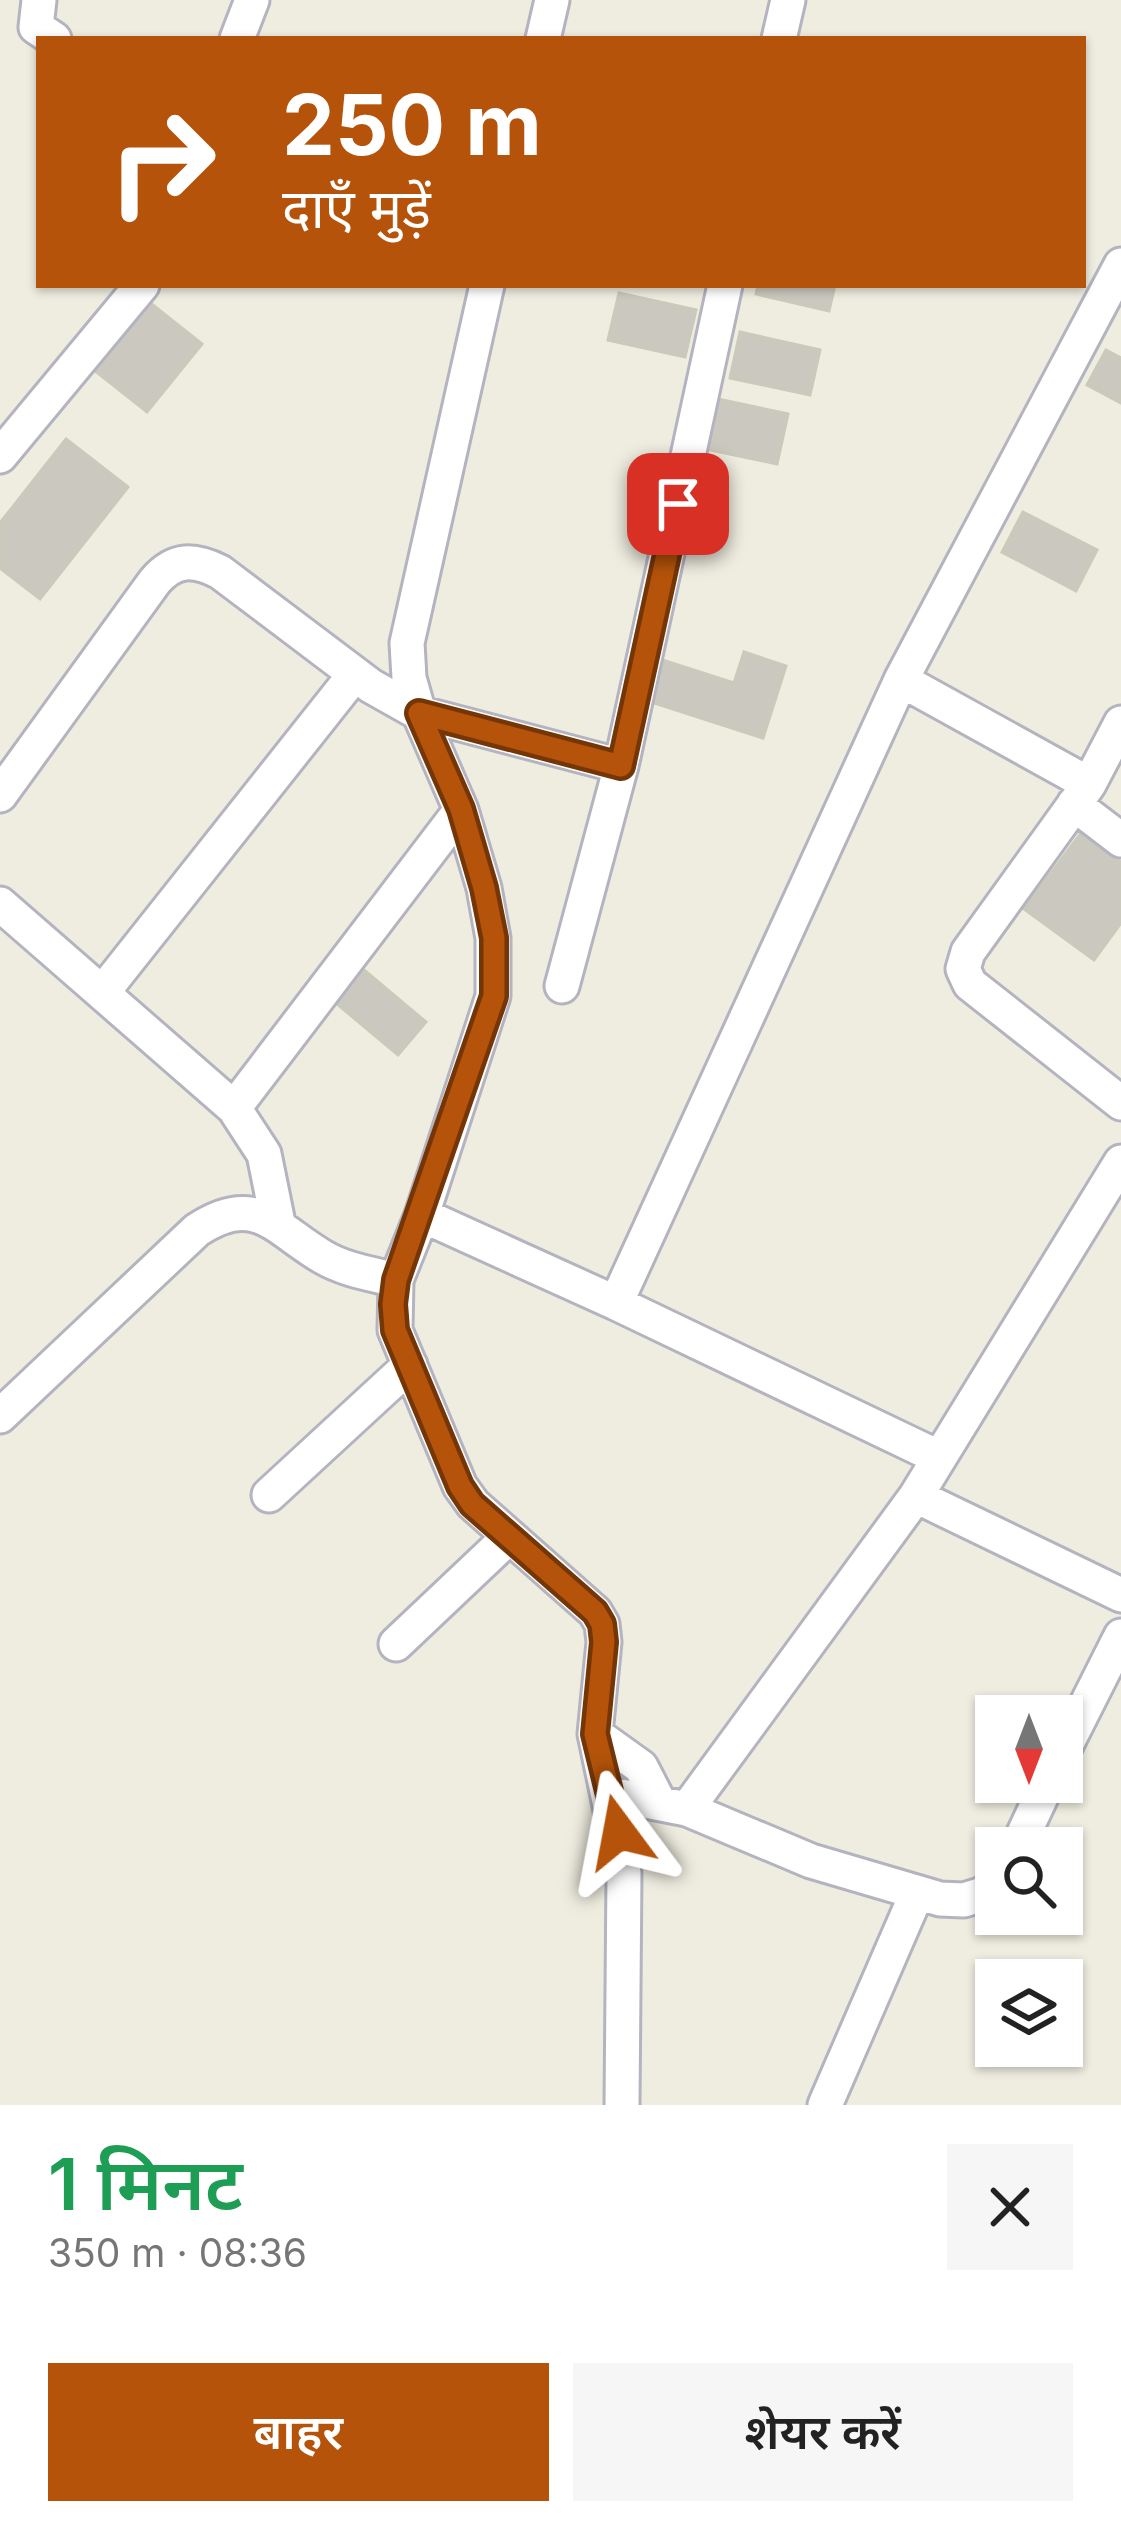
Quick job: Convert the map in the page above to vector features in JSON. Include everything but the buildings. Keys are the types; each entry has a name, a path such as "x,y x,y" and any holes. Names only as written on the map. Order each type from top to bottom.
{"street":[{"path":"39,0 36,27 50,36"},
{"path":"238,36 252,0"},
{"path":"544,36 552,0"},
{"path":"780,36 788,0"},
{"path":"616,1304 902,680 1121,265"},
{"path":"0,456 140,288"},
{"path":"486,288 407,644 409,678 419,713 461,809 484,888 494,938 494,996 396,1280 395,1330 460,1486 472,1504 595,1612 602,1624 595,1734 625,1873 622,2105"},
{"path":"562,986 621,766 724,288"},
{"path":"0,795 155,581 180,562 201,563 220,572 355,674 419,713 621,766"},
{"path":"102,993 355,674"},
{"path":"902,680 1082,794 1121,840"},
{"path":"1121,722 1082,794 968,952 963,969 970,984 1121,1103"},
{"path":"234,1108 461,809"},
{"path":"0,904 234,1108 265,1154 278,1223"},
{"path":"673,1806 916,1496 1119,1173"},
{"path":"2,1411 197,1230 234,1212 257,1214 278,1223 337,1265 396,1280"},
{"path":"422,1214 938,1456"},
{"path":"269,1496 410,1365"},
{"path":"916,1496 1121,1595"},
{"path":"396,1644 508,1537"},
{"path":"1083,1711 1121,1636"},
{"path":"595,1734 641,1767 673,1806"},
{"path":"610,1794 673,1806 811,1861 917,1893 964,1900 975,1894"},
{"path":"825,2105 917,1893"}],"route":[{"path":"619,1832 595,1734 602,1624 595,1612 472,1504 460,1486 395,1330 396,1280 494,996 494,938 484,888 461,809 419,713 621,766 678,504"}]}
